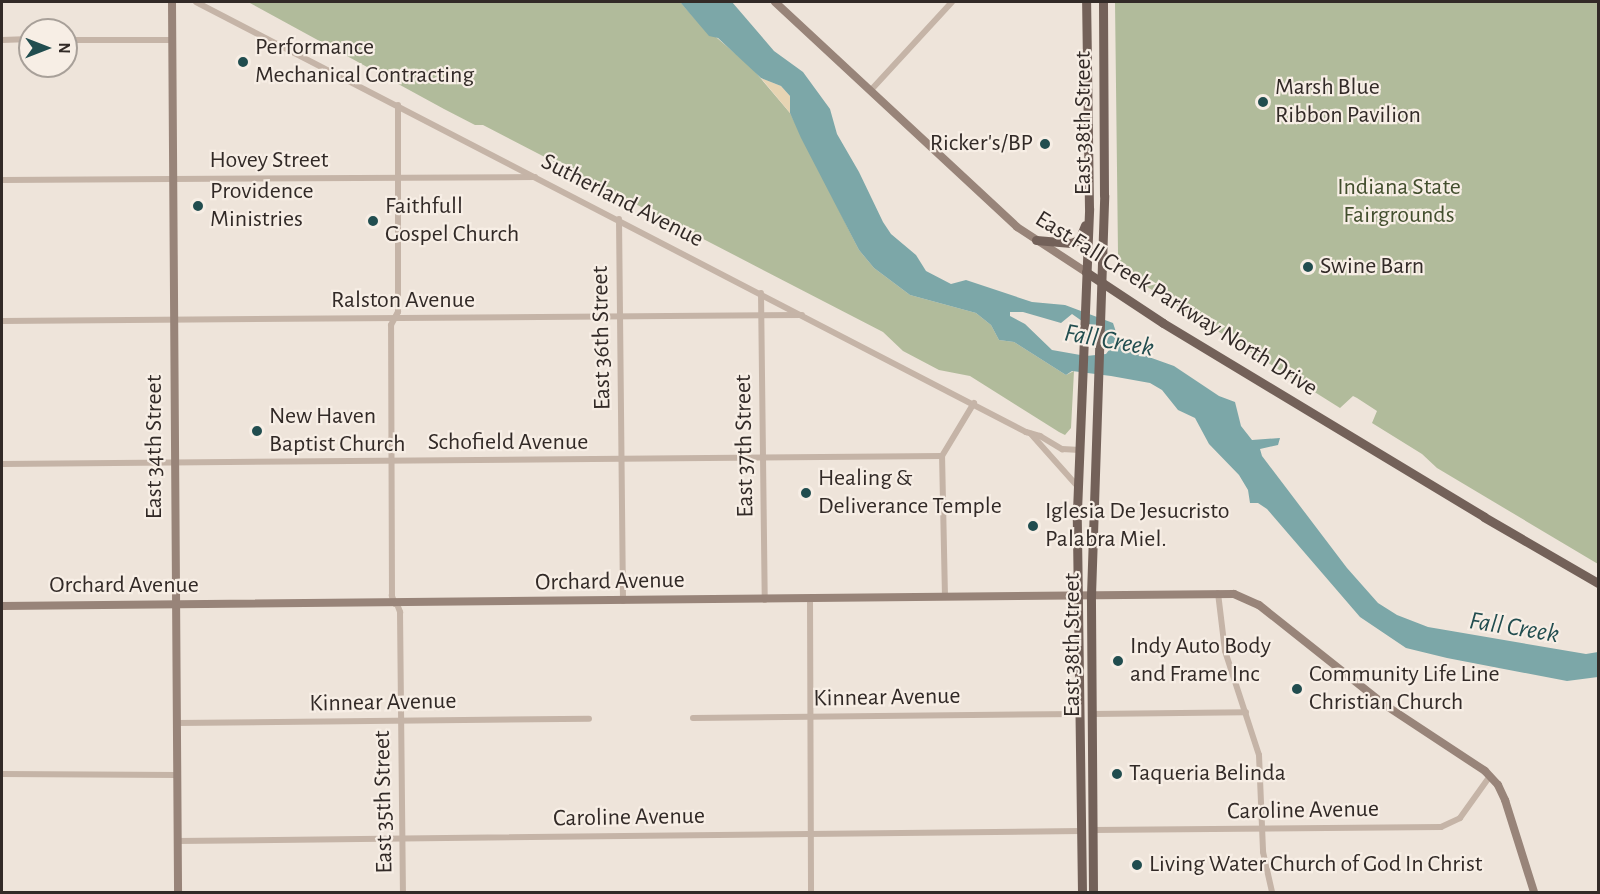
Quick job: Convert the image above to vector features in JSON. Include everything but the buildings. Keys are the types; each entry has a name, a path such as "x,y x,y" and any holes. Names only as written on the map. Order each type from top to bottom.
{"main road":[{"name":"East 38th Street","path":"1082,892 1081,714 1077,596 1078,487 1089,208 1086,2"},
{"name":"East 38th Street","path":"1093,892 1093,714 1090,596 1101,307 1104,140 1103,2"},
{"path":"1036,240 1068,244 1079,240 1089,208"},
{"name":"East Fall Creek Parkway North Drive","path":"1086,272 1163,323 1484,517 1599,583"}],"street":[{"name":"East 34th Street","path":"172,2 178,892"},
{"name":"Sutherland Avenue","path":"196,2 1031,434 1062,449 1080,450"},
{"name":"East Fall Creek Parkway North Drive","path":"778,2 987,200 1036,240 1086,272"},
{"path":"871,90 952,2"},
{"path":"2,40 18,39"},
{"path":"78,39 172,40"},
{"name":"East 35th Street","path":"398,105 398,312 391,325 391,462 392,596 400,612 403,892"},
{"name":"Hovey Street","path":"2,180 537,177"},
{"name":"East 36th Street","path":"619,219 623,601"},
{"name":"East 37th Street","path":"761,293 765,600"},
{"name":"Ralston Avenue","path":"2,321 394,320 804,315"},
{"path":"945,597 942,456 974,403"},
{"name":"Sutherland Avenue","path":"1031,434 1078,487"},
{"name":"Schofield Avenue","path":"2,464 942,456"},
{"path":"1218,593 1225,651 1246,712 1260,764 1264,864 1272,892"},
{"name":"Orchard Avenue","path":"2,606 396,604 1234,594 1254,602 1382,703 1490,776"},
{"path":"810,599 811,892"},
{"path":"1093,714 1246,712"},
{"name":"Kinnear Avenue","path":"693,718 1081,714"},
{"name":"Kinnear Avenue","path":"177,723 589,719"},
{"path":"2,774 177,775"},
{"path":"1490,776 1505,800 1534,892"},
{"name":"Caroline Avenue","path":"1093,830 1262,830 1444,826 1463,816 1490,776"},
{"name":"Caroline Avenue","path":"177,841 1082,831"}],"green space":[{"path":"248,2 680,2 696,20 751,67 790,113 859,250 874,268 910,295 976,313 991,325 999,340 1014,342 1066,375 1074,371 1071,428 1065,435 970,376 939,370 903,351 883,332 483,125 475,125 444,109"},
{"name":"Indiana State Fairgrounds","path":"1115,2 1598,2 1598,564 1437,468 1422,454 1372,423 1377,411 1357,398 1353,396 1340,408 1120,268"}],"sand":[{"path":"761,78 781,86 790,96 790,113"}],"water":[{"name":"Fall Creek","path":"680,2 732,2 774,51 803,72 830,109 837,134 859,172 883,222 891,234 916,255 926,271 951,284 966,280 1032,302 1065,305 1113,323 1117,335 1127,345 1146,356 1174,366 1219,396 1235,402 1241,426 1252,440 1280,438 1278,445 1260,449 1262,456 1347,568 1378,603 1397,615 1428,627 1586,654 1598,652 1598,677 1567,681 1406,648 1360,617 1267,509 1258,503 1250,503 1248,490 1239,475 1209,444 1195,418 1178,410 1162,390 1150,383 1111,376 1072,371 1066,375 1014,342 999,340 991,325 976,313 910,295 874,268 859,250 801,138 790,113 790,96 781,86 761,78 718,38 709,36","holes":["1010,312 1023,312 1061,323 1072,314 1099,333 1108,344 1109,350 1106,354 1086,356 1052,350 1025,324 1010,316"]}],"place":[{"name":"Performance Mechanical Contracting","path":"243,62"},
{"name":"Marsh Blue Ribbon Pavilion","path":"1263,102"},
{"name":"Ricker's/BP","path":"1045,144"},
{"name":"Providence Ministries","path":"198,206"},
{"name":"Faithfull Gospel Church","path":"373,221"},
{"name":"Swine Barn","path":"1308,267"},
{"name":"New Haven Baptist Church","path":"257,431"},
{"name":"Healing & Deliverance Temple","path":"806,493"},
{"name":"Iglesia De Jesucristo Palabra Miel.","path":"1033,526"},
{"name":"Indy Auto Body and Frame Inc","path":"1118,661"},
{"name":"Community Life Line Christian Church","path":"1297,689"},
{"name":"Taqueria Belinda","path":"1117,774"},
{"name":"Living Water Church of God In Christ","path":"1137,865"}]}
